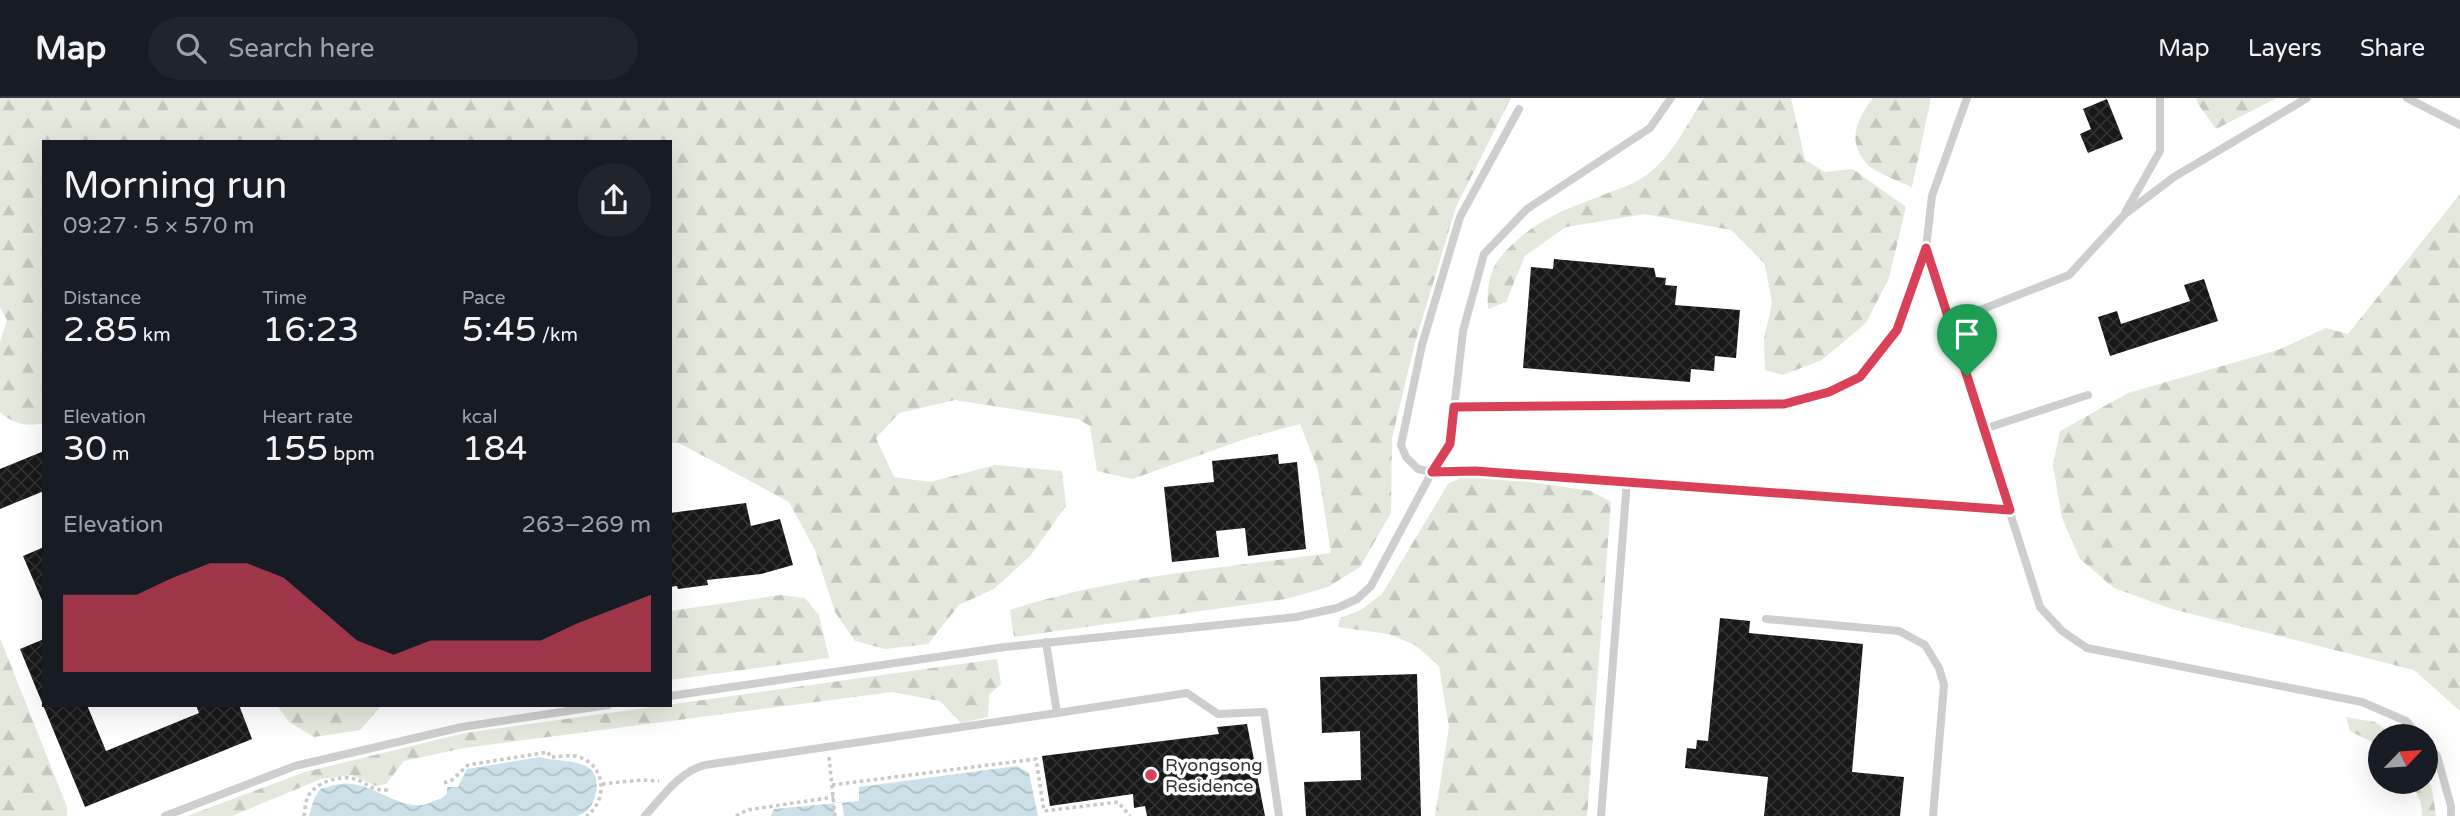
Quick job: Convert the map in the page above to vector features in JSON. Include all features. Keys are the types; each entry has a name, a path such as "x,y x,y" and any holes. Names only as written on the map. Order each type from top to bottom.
{"lane":[{"path":"672,696 1046,642 1296,617 1337,608 1357,599 1371,586 1432,472 1450,444 1463,331 1484,254 1527,209 1650,128 1671,98"},
{"path":"1454,407 1784,404 1829,392 1860,377 1897,330 1926,248 1932,195 1967,98"},
{"path":"2125,214 2160,151 2160,98"},
{"path":"1950,322 2069,275 2125,214 2174,177 2307,98"},
{"path":"2407,98 2460,125"},
{"path":"1520,109 1460,217 1422,345 1401,445 1406,457 1418,469 1432,472 1475,471 1627,481 2010,510"},
{"path":"1926,248 2040,607 2062,631 2087,648 2361,702 2409,724"},
{"path":"1984,429 2088,395"},
{"path":"1601,816 1627,481"},
{"path":"1766,619 1899,631 1924,645 1940,668 1944,685 1933,816"},
{"path":"1046,642 1057,713"},
{"path":"645,816 691,769 705,765 1187,692 1218,714 1264,712 1279,816"},
{"path":"165,816 295,766 462,727 595,707"},
{"path":"2438,760 2451,806 2451,816"}],"path":[{"path":"828,747 835,816"},
{"path":"444,783 452,780 468,765 548,752 550,757 579,757 594,766 602,784 599,803 593,812 586,816"},
{"path":"832,785 1036,759 1044,811 1118,802 1130,816"},
{"path":"304,816 307,799 315,788 330,781 349,778 376,791 388,790"},
{"path":"602,784 641,780 675,783"},
{"path":"736,816 747,810 834,797"}],"green space":[{"path":"0,98 1511,98 1456,207 1415,343 1392,438 1391,513 1360,567 1328,587 1286,599 1014,637 1010,610 1049,598 1169,574 1331,553 1318,470 1300,424 1251,437 1132,479 1097,471 1090,426 1078,419 955,400 899,413 876,438 894,477 930,482 995,465 1062,471 1066,506 1031,555 994,589 959,605 928,644 885,649 855,641 835,612 815,550 789,502 679,443 672,443 672,140 42,140 42,423 32,425 15,422 0,412 0,342 7,320 0,307"},
{"path":"1704,98 1791,98 1805,160 1825,172 1853,169 1906,207 1889,278 1866,323 1822,360 1783,375 1765,370 1764,339 1772,303 1765,264 1731,230 1645,214 1566,227 1525,256 1506,302 1488,309 1488,288 1492,272 1506,250 1547,219 1633,183 1650,173 1675,144"},
{"path":"1873,98 1931,98 1912,187 1875,170 1867,164 1857,147 1856,130 1862,114"},
{"path":"2196,98 2277,98 2216,129"},
{"path":"2460,194 2460,711 2414,670 2172,609 2114,588 2080,559 2062,518 2053,465 2060,431 2128,393 2278,350 2326,328 2348,334"},
{"path":"1471,473 1591,491 1611,502 1587,816 1435,816 1449,727 1439,666 1415,645 1389,634 1338,627 1340,618 1361,610 1382,594 1448,484"},
{"path":"781,595 805,598 819,615 829,658 672,680 672,611"},
{"path":"0,638 67,807 67,816 0,816"},
{"path":"997,659 1001,684 989,695 988,717 961,723 940,701 892,692 464,748 404,761 386,784 376,786 352,775 321,779 232,816 187,816 305,772 465,733 652,707 672,707 672,704"},
{"path":"278,707 380,707 360,730 314,737 289,722"},
{"path":"2346,717 2378,724 2368,724 2368,740 2350,731"},
{"path":"2417,794 2433,794 2436,816 2422,816"}],"water":[{"path":"540,757 580,764 588,768 594,774 597,784 591,807 577,816 309,816 320,789 353,784 404,803 424,805 447,794 447,787 458,787 467,769"},
{"path":"1017,766 1029,773 1038,816 844,816 842,803 859,801 859,787"},
{"path":"834,803 835,816 771,816 774,809"}],"building":[{"path":"2107,99 2123,139 2088,153 2080,134 2091,129 2083,109"},
{"path":"1554,259 1654,268 1656,277 1666,278 1665,285 1677,286 1675,305 1740,310 1736,358 1715,356 1714,371 1691,369 1690,382 1523,368 1531,267 1553,269"},
{"path":"2204,279 2218,321 2110,356 2098,317 2117,311 2121,324 2190,301 2184,285"},
{"path":"42,452 42,492 0,509 0,469"},
{"path":"1278,454 1279,464 1297,462 1306,549 1248,556 1245,528 1216,531 1219,557 1172,562 1164,487 1214,482 1212,461"},
{"path":"746,503 751,526 780,519 793,565 761,574 707,580 708,585 678,589 677,586 672,587 672,513"},
{"path":"42,548 42,600 23,556"},
{"path":"1720,618 1750,621 1749,633 1863,644 1852,772 1904,777 1900,816 1764,816 1768,777 1685,768 1687,748 1696,749 1697,740 1708,741"},
{"path":"42,640 42,703 20,649"},
{"path":"1417,674 1421,816 1306,816 1304,782 1361,780 1360,731 1322,733 1320,677"},
{"path":"44,707 88,707 106,751 199,713 197,707 240,707 252,739 85,807"},
{"name":"Ryongsong Residence","path":"1247,724 1265,816 1147,816 1145,806 1134,808 1133,794 1050,806 1042,756 1219,734 1217,727"}],"place":[{"name":"Ryongsong Residence","path":"1151,775"}],"route":[{"path":"1926,248 1967,376 2010,510 1475,471 1432,472 1450,444 1454,407 1784,404 1829,392 1860,377 1897,330 1926,248"}]}
